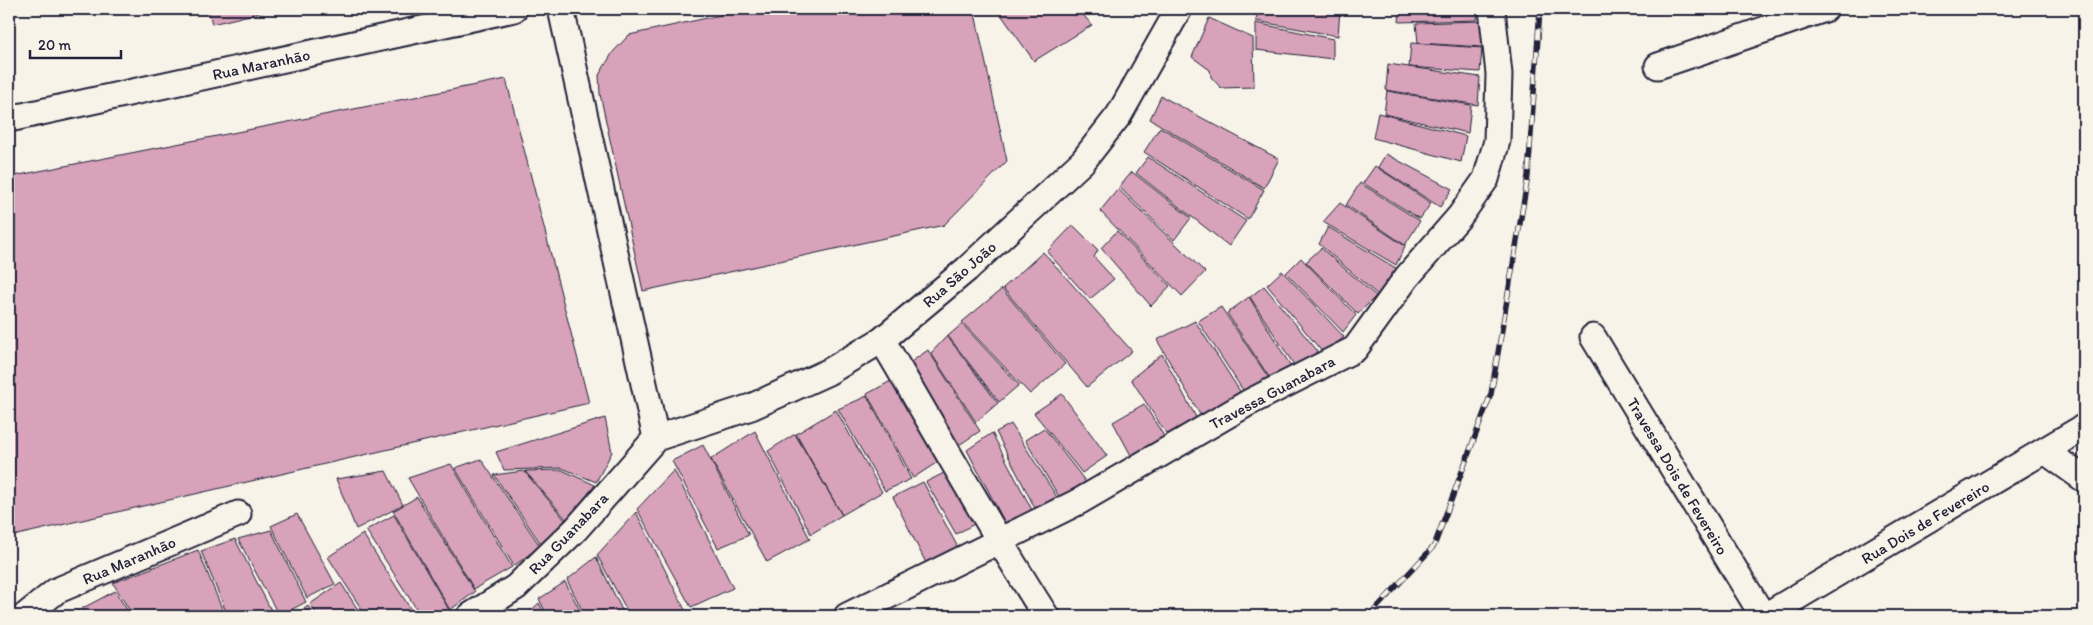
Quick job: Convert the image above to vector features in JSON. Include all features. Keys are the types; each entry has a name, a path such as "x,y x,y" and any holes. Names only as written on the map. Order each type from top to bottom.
{"street":[{"name":"Rua Maranhão","path":"9,119 514,9"},
{"path":"561,9 656,438"},
{"name":"Rua São João","path":"656,438 751,407 828,372 882,340 967,269 1083,161 1119,115 1180,9"},
{"name":"Travessa Guanabara","path":"847,616 1080,501 1248,402 1354,349 1408,276 1460,216 1486,178 1497,141 1499,74 1492,9"},
{"path":"1658,66 1825,9"},
{"name":"Travessa Dois de Fevereiro","path":"1593,337 1764,616"},
{"path":"882,340 999,542 1046,616"},
{"name":"Rua Dois de Fevereiro","path":"1764,616 2084,427"},
{"name":"Rua Guanabara","path":"470,616 516,587 576,529 656,438"},
{"path":"2045,451 2084,479"},
{"name":"Rua Maranhão","path":"25,616 56,591 238,514"}],"building":[{"path":"208,9 275,9 212,24"},
{"path":"748,9 974,9 1007,161 944,225 643,291 600,94 599,75 613,52 629,35"},
{"path":"997,9 1078,9 1092,25 1034,61"},
{"path":"1258,9 1340,9 1338,36 1256,21"},
{"path":"1400,9 1478,9 1477,20 1399,22"},
{"path":"1209,18 1253,38 1254,87 1221,88 1211,77 1210,70 1192,57"},
{"path":"1482,21 1482,47 1418,43 1416,23"},
{"path":"1256,23 1333,39 1333,59 1256,50"},
{"path":"1411,43 1482,48 1480,72 1409,67"},
{"path":"1388,64 1480,77 1478,105 1386,90"},
{"path":"506,79 589,403 9,537 9,177"},
{"path":"1387,91 1471,105 1468,133 1384,114"},
{"path":"1161,96 1279,159 1264,188 1150,119"},
{"path":"1378,113 1466,136 1461,162 1373,138"},
{"path":"1160,127 1264,190 1248,219 1144,152"},
{"path":"1386,154 1452,189 1440,207 1378,167"},
{"path":"1148,157 1246,221 1229,246 1136,173"},
{"path":"1375,166 1431,203 1420,219 1363,183"},
{"path":"1132,172 1191,218 1174,240 1119,187"},
{"path":"1360,183 1420,221 1405,245 1346,205"},
{"path":"1118,189 1205,272 1182,296 1100,211"},
{"path":"1340,203 1405,246 1396,265 1323,222"},
{"path":"1073,225 1098,250 1094,257 1114,279 1090,299 1047,252"},
{"path":"1328,227 1399,270 1379,296 1319,244"},
{"path":"1117,231 1170,286 1151,306 1101,248"},
{"path":"1321,248 1376,296 1358,314 1306,262"},
{"path":"1043,252 1132,351 1087,387 1003,288"},
{"path":"1301,258 1356,315 1343,332 1286,273"},
{"path":"1282,271 1344,337 1324,354 1267,285"},
{"path":"1264,286 1320,354 1296,368 1250,297"},
{"path":"1002,289 1065,364 1030,394 962,322"},
{"path":"1249,297 1293,370 1273,383 1227,313"},
{"path":"1221,307 1272,383 1246,395 1198,321"},
{"path":"1195,321 1243,396 1202,418 1157,340"},
{"path":"962,324 1019,385 999,402 948,336"},
{"path":"947,336 998,403 976,422 931,353"},
{"path":"928,350 980,431 950,451 901,369"},
{"path":"1162,354 1198,421 1169,438 1131,379"},
{"path":"898,377 944,458 913,478 867,394"},
{"path":"1062,394 1107,456 1082,473 1034,413"},
{"path":"867,396 911,479 885,491 838,409"},
{"path":"1144,404 1167,441 1133,459 1113,422"},
{"path":"836,410 882,492 842,515 796,434"},
{"path":"605,418 612,452 596,482 562,468 504,470 496,452"},
{"path":"1011,424 1060,502 1038,514 996,432"},
{"path":"1044,428 1089,486 1061,500 1025,440"},
{"path":"755,431 810,539 767,562 711,459"},
{"path":"992,433 1033,512 1005,523 967,450"},
{"path":"795,434 842,515 811,534 768,451"},
{"path":"703,445 749,535 718,548 672,461"},
{"path":"481,459 540,546 514,566 455,468"},
{"path":"451,464 512,567 474,589 408,478"},
{"path":"562,470 595,485 567,520 525,471"},
{"path":"674,470 733,588 691,607 637,509"},
{"path":"386,471 403,505 356,529 336,479"},
{"path":"524,471 566,521 541,544 494,475"},
{"path":"948,471 976,523 956,534 926,482"},
{"path":"923,482 962,555 930,571 893,497"},
{"path":"417,497 475,592 450,610 393,511"},
{"path":"636,512 688,616 630,616 597,555"},
{"path":"297,514 335,584 307,598 271,526"},
{"path":"394,515 449,610 442,616 421,616 366,530"},
{"path":"271,530 306,602 279,616 238,539"},
{"path":"363,534 415,616 366,616 328,557"},
{"path":"235,539 274,616 228,616 201,551"},
{"path":"198,550 225,616 133,616 113,583"},
{"path":"596,557 625,616 585,616 567,580"},
{"path":"565,582 583,616 548,616 539,599"},
{"path":"341,583 362,616 318,616 310,604"},
{"path":"115,591 131,616 85,616 81,609"},
{"path":"539,603 546,616 525,616"},
{"path":"308,606 315,616 293,616"},
{"path":"78,610 82,616 67,616"}],"railway":[{"path":"1369,616 1434,546 1491,394 1528,176 1540,9"}]}
